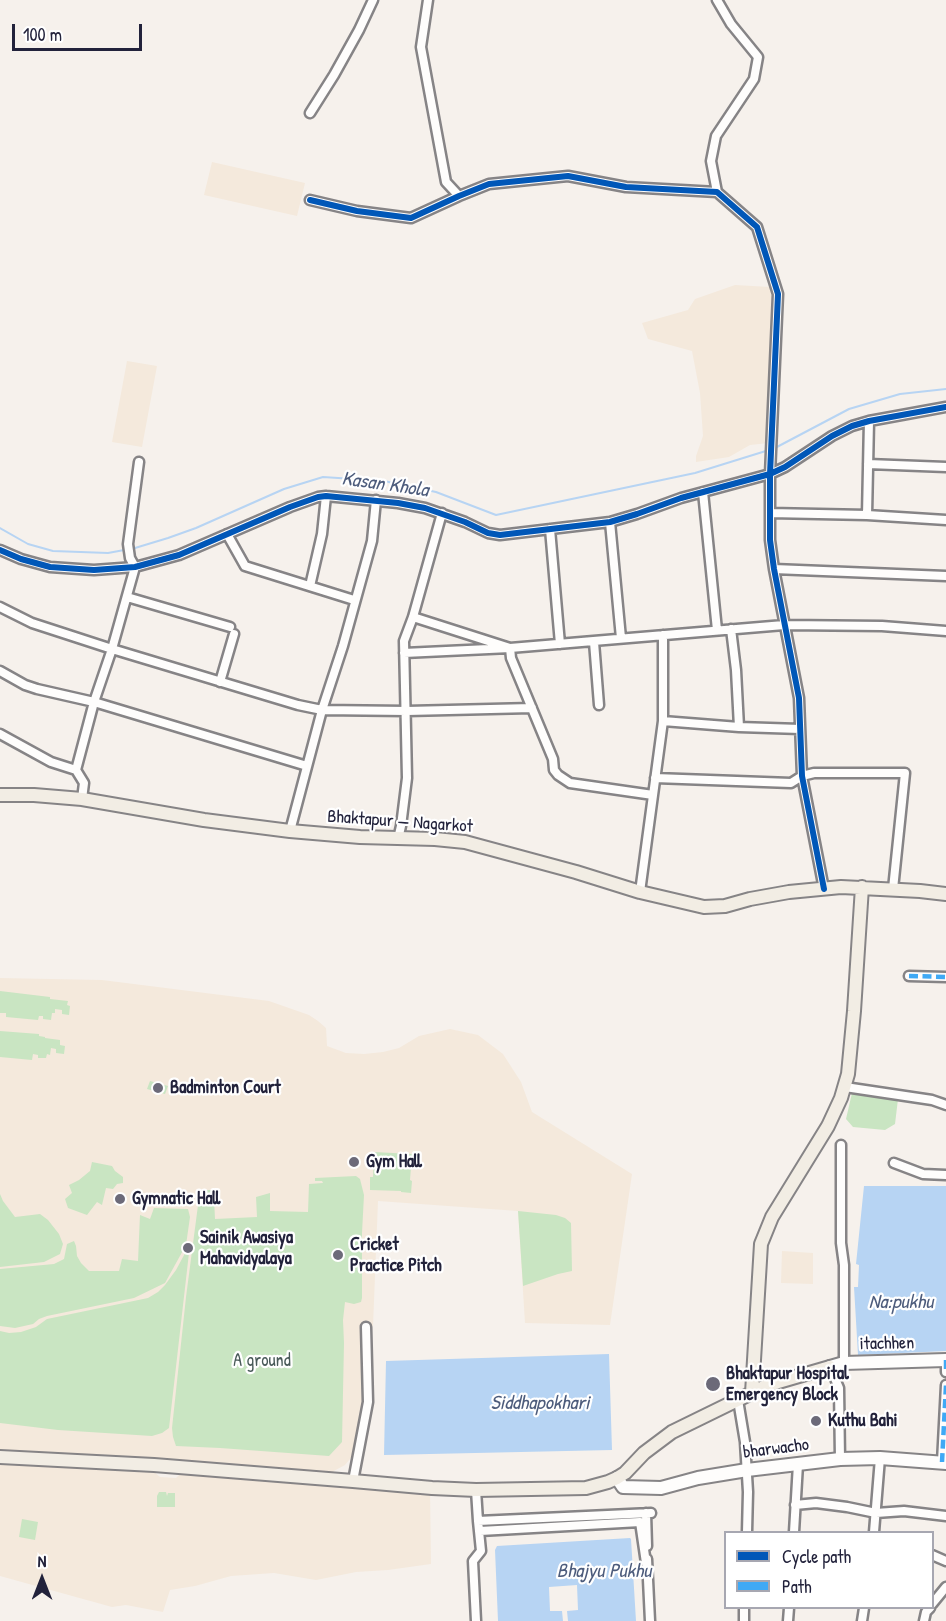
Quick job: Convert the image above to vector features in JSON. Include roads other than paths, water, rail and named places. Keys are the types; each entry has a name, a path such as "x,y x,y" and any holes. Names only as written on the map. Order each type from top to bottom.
{"main road":[{"name":"Bhaktapur — Nagarkot","path":"0,795 43,795 82,799 204,820 290,831 465,842 640,892 712,908 779,894 824,889 862,887 946,894"},
{"path":"752,1393 761,1244 772,1217 828,1126 845,1087 848,1074 862,887"},
{"name":"itachhen","path":"830,1367 844,1363 946,1360"},
{"path":"0,1456 154,1465 432,1488 476,1490 586,1488 608,1482 625,1473 644,1453 672,1432 768,1385 830,1367"},
{"name":"bharwacho","path":"617,1478 623,1487 661,1488 691,1479 840,1459 880,1458 944,1462"}],"street":[{"path":"310,113 334,75 373,0"},
{"path":"428,0 421,47 446,182 459,196"},
{"path":"717,0 731,24 758,57 754,79 716,136 711,161 717,192 757,227 778,294 770,474 770,540 799,698 802,776 824,889"},
{"path":"310,200 357,211 411,218 489,184 568,176 626,187 717,192"},
{"path":"0,550 50,567 94,570 135,567 179,555 310,500 326,496 407,505 442,513 488,533 500,535 610,522 703,492 770,474 852,426 946,407"},
{"path":"867,515 869,421"},
{"path":"76,770 135,567 130,558 128,544 139,462"},
{"path":"868,464 946,467"},
{"path":"703,492 717,630"},
{"path":"310,586 322,534 326,496"},
{"path":"290,831 322,710 343,646 372,541 376,500"},
{"path":"398,839 407,778 404,641 442,513"},
{"path":"770,513 867,515 946,520"},
{"path":"610,522 621,639"},
{"path":"550,529 560,644"},
{"path":"227,534 245,566 354,600"},
{"path":"774,569 946,576"},
{"path":"127,597 232,631 220,682"},
{"path":"0,607 32,622 112,649 298,705 322,710 407,711 532,708"},
{"path":"413,617 510,648"},
{"path":"404,653 594,642 784,625 882,626 946,631"},
{"path":"731,629 739,727"},
{"path":"640,892 663,721 663,635"},
{"path":"594,642 599,705"},
{"path":"510,648 511,658 553,759 554,770 558,775 570,783 653,795"},
{"path":"0,671 37,689 94,702 307,766"},
{"path":"663,721 800,729"},
{"path":"0,734 51,762 76,770 84,783 82,799"},
{"path":"655,778 791,783 802,776 814,773 905,773 893,889"},
{"path":"909,976 946,977"},
{"path":"845,1087 932,1100 946,1105"},
{"path":"841,1145 844,1363"},
{"path":"894,1163 923,1174 946,1175"},
{"path":"353,1481 368,1402 366,1327"},
{"path":"946,1360 946,1372"},
{"path":"830,1367 839,1388 840,1459"},
{"path":"944,1462 946,1385"},
{"path":"738,1400 747,1470 747,1531"},
{"path":"874,1531 880,1458"},
{"path":"794,1531 798,1464"},
{"path":"476,1490 481,1551 473,1561 476,1621"},
{"path":"795,1505 816,1503 876,1513 904,1511 946,1516"},
{"path":"478,1521 649,1513 646,1563"},
{"path":"480,1531 640,1522 646,1563 650,1621"},
{"path":"934,1602 946,1587"}],"water":[{"name":"Na:pukhu","path":"864,1186 946,1186 946,1351 858,1355 854,1287 858,1287 859,1265 856,1264"},
{"name":"Siddhapokhari","path":"609,1354 612,1450 384,1455 386,1361"},
{"name":"Bhajyu Pukhu","path":"630,1538 636,1621 568,1621 567,1611 578,1610 577,1585 549,1587 550,1611 562,1611 563,1621 498,1621 495,1550 497,1546"}],"waterway":[{"path":"775,448 849,409 900,394 946,389"},
{"name":"Kasan Khola","path":"0,528 28,544 53,551 108,553 168,538 284,489 323,477 384,481 436,492 496,515 695,473 769,450"}],"place":[{"name":"Badminton Court","path":"158,1088"},
{"name":"Gym Hall","path":"354,1162"},
{"name":"Gymnatic Hall","path":"120,1199"},
{"name":"Sainik Awasiya Mahavidyalaya","path":"188,1248"},
{"name":"Cricket Practice Pitch","path":"338,1255"},
{"name":"Bhaktapur Hospital Emergency Block","path":"713,1384"},
{"name":"Kuthu Bahi","path":"816,1421"}],"park label":[{"name":"A ground","path":"262,1361"}]}
